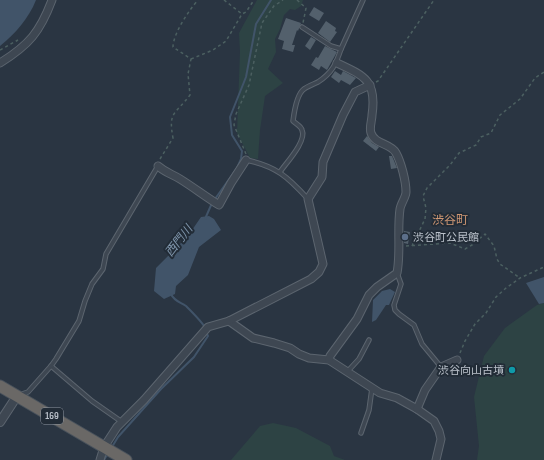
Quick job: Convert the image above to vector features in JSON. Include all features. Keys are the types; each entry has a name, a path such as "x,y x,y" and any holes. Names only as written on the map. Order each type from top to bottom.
{"highway":[{"name":"169","path":"0,386 126,460"}],"street":[{"path":"0,63 17,52 36,34 52,0"},
{"path":"328,360 357,319 369,295 377,287 397,273 399,261 398,248 400,208 406,192 402,170 394,149 377,141 372,135 370,128 374,100 370,85 366,80 350,69 337,63"},
{"path":"100,460 104,447 117,427 144,400 206,330 228,321 311,279 319,272 323,264 308,199 322,177 323,162 355,92 370,85"},
{"path":"158,166 166,172 179,178 219,206 231,183 246,160"},
{"path":"228,321 253,338 290,348 309,358 328,360 380,393 398,398 417,409 434,421 439,430 441,439 436,460"},
{"path":"417,409 425,390 441,368 457,360"},
{"path":"0,422 17,396"}],"lane":[{"path":"280,172 294,154 303,135 300,126 293,121 294,110 303,90 328,74 337,63 341,49 363,0"},
{"path":"302,27 330,46 341,49"},
{"path":"246,160 268,166 280,172 288,178 308,199"},
{"path":"17,396 28,392 52,366 79,321 92,284 103,269 106,254 158,166"},
{"path":"397,273 401,284 394,305 395,310 398,314 414,325 422,344 441,368"},
{"path":"347,372 359,359 369,340"},
{"path":"52,366 92,402 122,422"},
{"path":"361,433 369,410 372,388"}],"path":[{"path":"191,59 173,47 173,43 176,34 193,5 198,0"},
{"path":"224,0 242,14"},
{"path":"191,59 213,50 226,41 242,14 246,12 254,0"},
{"path":"246,160 246,153 234,125 236,114 250,85 262,23 278,0"},
{"path":"276,3 278,4 283,0"},
{"path":"296,0 306,8 306,15 302,27"},
{"path":"370,85 378,81 434,0"},
{"path":"0,50 19,39"},
{"path":"158,166 159,160 173,138 170,124 172,115 190,95 188,74 191,59"},
{"path":"520,278 500,264 497,260 494,246 485,234 465,249 450,243 412,246 425,219 426,208 424,196 427,188 460,153 476,145 481,137 491,132 500,115 520,99 535,78 544,72"},
{"path":"457,360 465,341 475,324 486,313 496,297 520,278 544,267"}],"green space":[{"path":"257,0 303,0 301,6 295,10 290,9 284,15 275,39 276,52 268,69 283,83 265,96 260,130 258,159 250,158 237,133 240,52 239,33"},
{"name":"渋谷向山古墳","path":"544,303 544,460 477,460 479,446 474,397 484,356 505,328 537,305"},
{"path":"273,423 296,428 330,446 334,456 345,460 231,460 260,426"}],"water":[{"path":"0,0 36,0 30,13 21,25 0,46"},
{"path":"209,216 214,219 221,230 199,247 188,275 176,286 175,294 164,299 154,291 156,268 188,236 201,217"},
{"path":"544,277 544,303 539,304 526,283"},
{"path":"390,289 395,292 389,305 386,305 376,320 372,322 373,300 382,291"}],"building":[{"path":"314,7 324,13 319,21 309,15"},
{"path":"286,18 301,23 292,45 295,45 293,52 282,49 284,41 278,39"},
{"path":"326,21 336,28 335,31 337,32 330,42 318,33"},
{"path":"311,37 316,40 310,50 305,46"},
{"path":"325,46 337,52 327,70 321,66 319,70 311,65 316,57 318,58"},
{"path":"335,71 341,75 343,71 356,78 350,85 341,80 339,83 331,77"},
{"path":"367,136 372,143 379,147 376,151 363,141"},
{"path":"389,156 392,156 397,168 391,169"},
{"path":"404,231 410,232 408,244 404,243"}],"waterway":[{"name":"西門川","path":"215,199 237,168 241,159 242,151 232,135 230,117 246,77 256,24 271,0"},
{"name":"西門川","path":"205,219 212,203"},
{"name":"西門川","path":"171,294 175,300 186,306 205,328"},
{"name":"西門川","path":"112,447 118,437 161,389 194,357 208,336 206,332"},
{"name":"西門川","path":"104,460 108,453"}],"place":[{"name":"渋谷町公民館","path":"405,237"},
{"name":"渋谷向山古墳","path":"512,370"}],"district":[{"name":"渋谷町","path":"450,220"}]}
